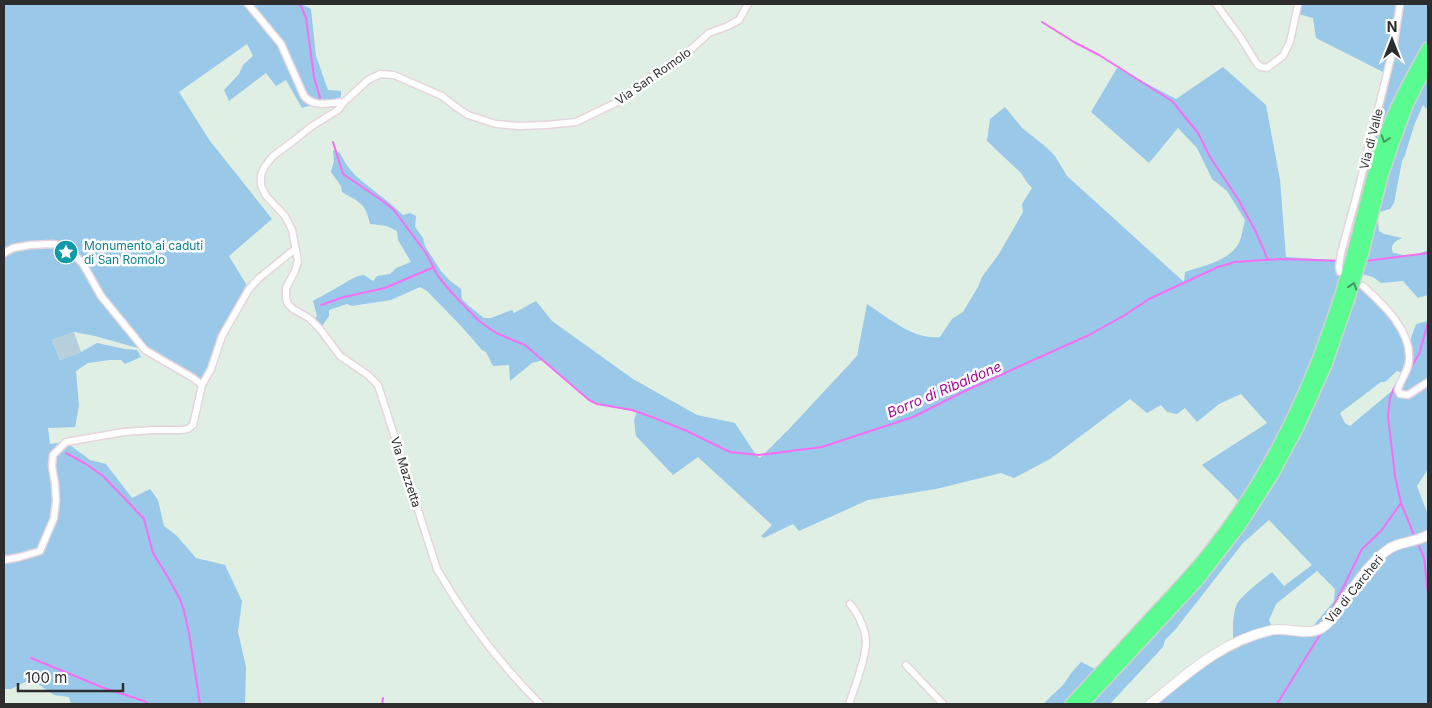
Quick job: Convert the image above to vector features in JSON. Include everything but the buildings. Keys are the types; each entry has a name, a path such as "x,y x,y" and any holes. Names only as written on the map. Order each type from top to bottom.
{"highway":[{"path":"1072,704 1193,572 1214,546 1247,499 1281,441 1306,388 1332,324 1387,132 1411,79 1428,48"},
{"path":"1083,704 1198,580 1239,528 1273,474 1297,429 1326,366 1363,252 1382,176 1408,103 1428,64"}],"street":[{"path":"248,4 281,44 307,100 326,104 344,102"},
{"name":"Via San Romolo","path":"296,249 292,230 284,216 266,196 261,185 261,175 264,166 273,156 312,126 338,110 368,80 380,74 394,75 442,96 468,115 496,124 528,126 576,122 626,98 642,83 688,52 710,32 739,20 748,4"},
{"path":"1216,4 1242,38 1257,64 1267,68 1283,56 1287,49 1298,4"},
{"name":"Via di Valle","path":"1340,272 1340,261 1393,49 1400,4"},
{"path":"4,253 13,248 30,245 54,244 67,247 83,264 101,296 144,350 202,385"},
{"path":"4,560 40,550 54,518 56,501 52,466 53,455 66,442 124,432 188,429 193,425 202,385 211,369 222,336 249,289 258,279 296,249"},
{"name":"Via Mazzetta","path":"296,249 298,261 296,271 286,288 288,304 320,328 340,356 368,375 378,385 437,568 451,594 492,651 522,687 540,704"},
{"path":"1363,286 1393,318 1404,334 1408,345 1410,361 1406,374 1399,385 1398,390 1400,394 1408,395 1428,382"},
{"name":"Via di Carcheri","path":"1150,704 1218,651 1244,638 1274,630 1309,631 1320,629 1330,623 1366,570 1386,551 1393,546 1422,539 1428,535"},
{"path":"849,704 866,642 861,620 850,604"},
{"path":"906,665 943,704"}],"shaded area":[{"path":"4,4 301,4 311,9 316,56 328,90 341,91 341,97 302,108 286,80 276,86 266,73 229,101 224,90 239,74 243,65 253,56 247,44 179,92 210,141 272,219 229,256 249,289 222,336 202,385 145,350 74,332 52,340 60,360 97,343 137,350 141,357 125,364 121,360 88,363 76,371 79,406 75,427 48,428 50,444 66,442 90,460 106,464 132,498 150,489 158,500 164,526 176,535 196,558 225,565 242,601 238,632 246,667 245,704 71,704 69,697 54,695 31,679 11,689 4,689"},
{"path":"1298,4 1428,4 1428,48 1366,202 1356,198 1387,74 1316,38 1313,18 1295,13"},
{"path":"1428,64 1428,110 1423,105 1415,123 1402,161 1394,203 1390,209 1373,214"},
{"path":"1223,67 1266,105 1280,180 1286,257 1350,263 1315,366 1243,506 1202,465 1267,423 1241,394 1219,404 1197,422 1185,408 1177,414 1167,412 1161,405 1147,413 1130,399 1050,459 1014,478 1001,473 936,489 868,500 799,531 793,524 764,538 761,536 772,525 698,457 673,475 636,436 634,420 637,412 597,404 589,400 543,360 532,363 510,381 509,365 493,366 486,352 427,291 420,287 391,300 352,306 347,304 329,310 329,316 320,329 313,321 317,316 313,301 316,299 357,277 364,275 373,281 377,276 390,274 396,268 411,262 398,240 397,231 387,226 370,224 364,207 342,192 341,186 331,172 334,161 333,150 340,153 356,176 403,215 410,213 416,216 415,227 441,271 461,289 462,299 484,318 491,318 512,310 514,313 536,301 552,321 633,379 697,415 735,423 756,455 760,458 857,356 867,304 911,332 930,337 940,337 952,319 963,312 982,277 999,254 1023,212 1022,204 1032,188 1021,173 987,141 990,119 1005,107 1022,128 1055,156 1067,176 1184,282 1185,272 1222,259 1235,249 1239,243 1245,220 1227,191 1212,179 1197,148 1178,128 1149,163 1091,112 1117,68 1176,99"},
{"path":"1371,221 1378,222 1379,231 1384,234 1402,238 1393,245 1393,253 1409,256 1428,250 1428,295 1418,298 1403,281 1381,283 1373,277 1357,273"},
{"path":"1355,281 1378,301 1409,344 1416,324 1428,321 1428,469 1417,486 1428,515 1428,704 1150,704 1233,643 1235,608 1253,587 1272,572 1284,586 1312,565 1269,520 1243,543 1175,630 1165,640 1163,647 1110,704 1083,704 1221,551","holes":["1397,371 1406,374 1399,385 1350,426 1345,423 1340,413 1381,382 1385,382","1317,571 1335,589 1334,601 1309,631 1274,630 1269,620 1276,604"]},
{"path":"74,332 81,352 60,360 52,340"},
{"path":"1081,662 1101,672 1071,704 1043,704 1063,685"}],"waterway":[{"path":"300,4 306,18 314,77 320,98"},
{"path":"1042,22 1172,101 1198,133 1210,157 1238,199 1256,232 1268,260"},
{"name":"Borro di Ribaldone","path":"333,142 343,174 393,209 426,253 438,276 479,321 496,333 525,345 589,400 597,404 632,410 652,417 687,431 730,452 759,455 822,447 913,417 965,391 1089,335 1149,299 1218,267 1235,262 1280,259 1346,261"},
{"name":"Borro di Ribaldone","path":"1366,261 1428,253"},
{"path":"321,305 344,297 385,288 434,267"},
{"path":"1410,369 1419,354 1428,323"},
{"path":"1399,380 1390,398 1388,416 1395,476 1401,503 1414,535"},
{"path":"66,453 103,476 144,519 153,553 180,599 184,611 200,704"},
{"path":"1331,612 1362,549 1381,531 1401,503"},
{"path":"1419,546 1424,558 1428,593"},
{"path":"1277,704 1321,633"},
{"path":"31,658 149,704"},
{"path":"382,704 383,698"}],"place":[{"name":"Monumento ai caduti di San Romolo","path":"66,252"}]}
